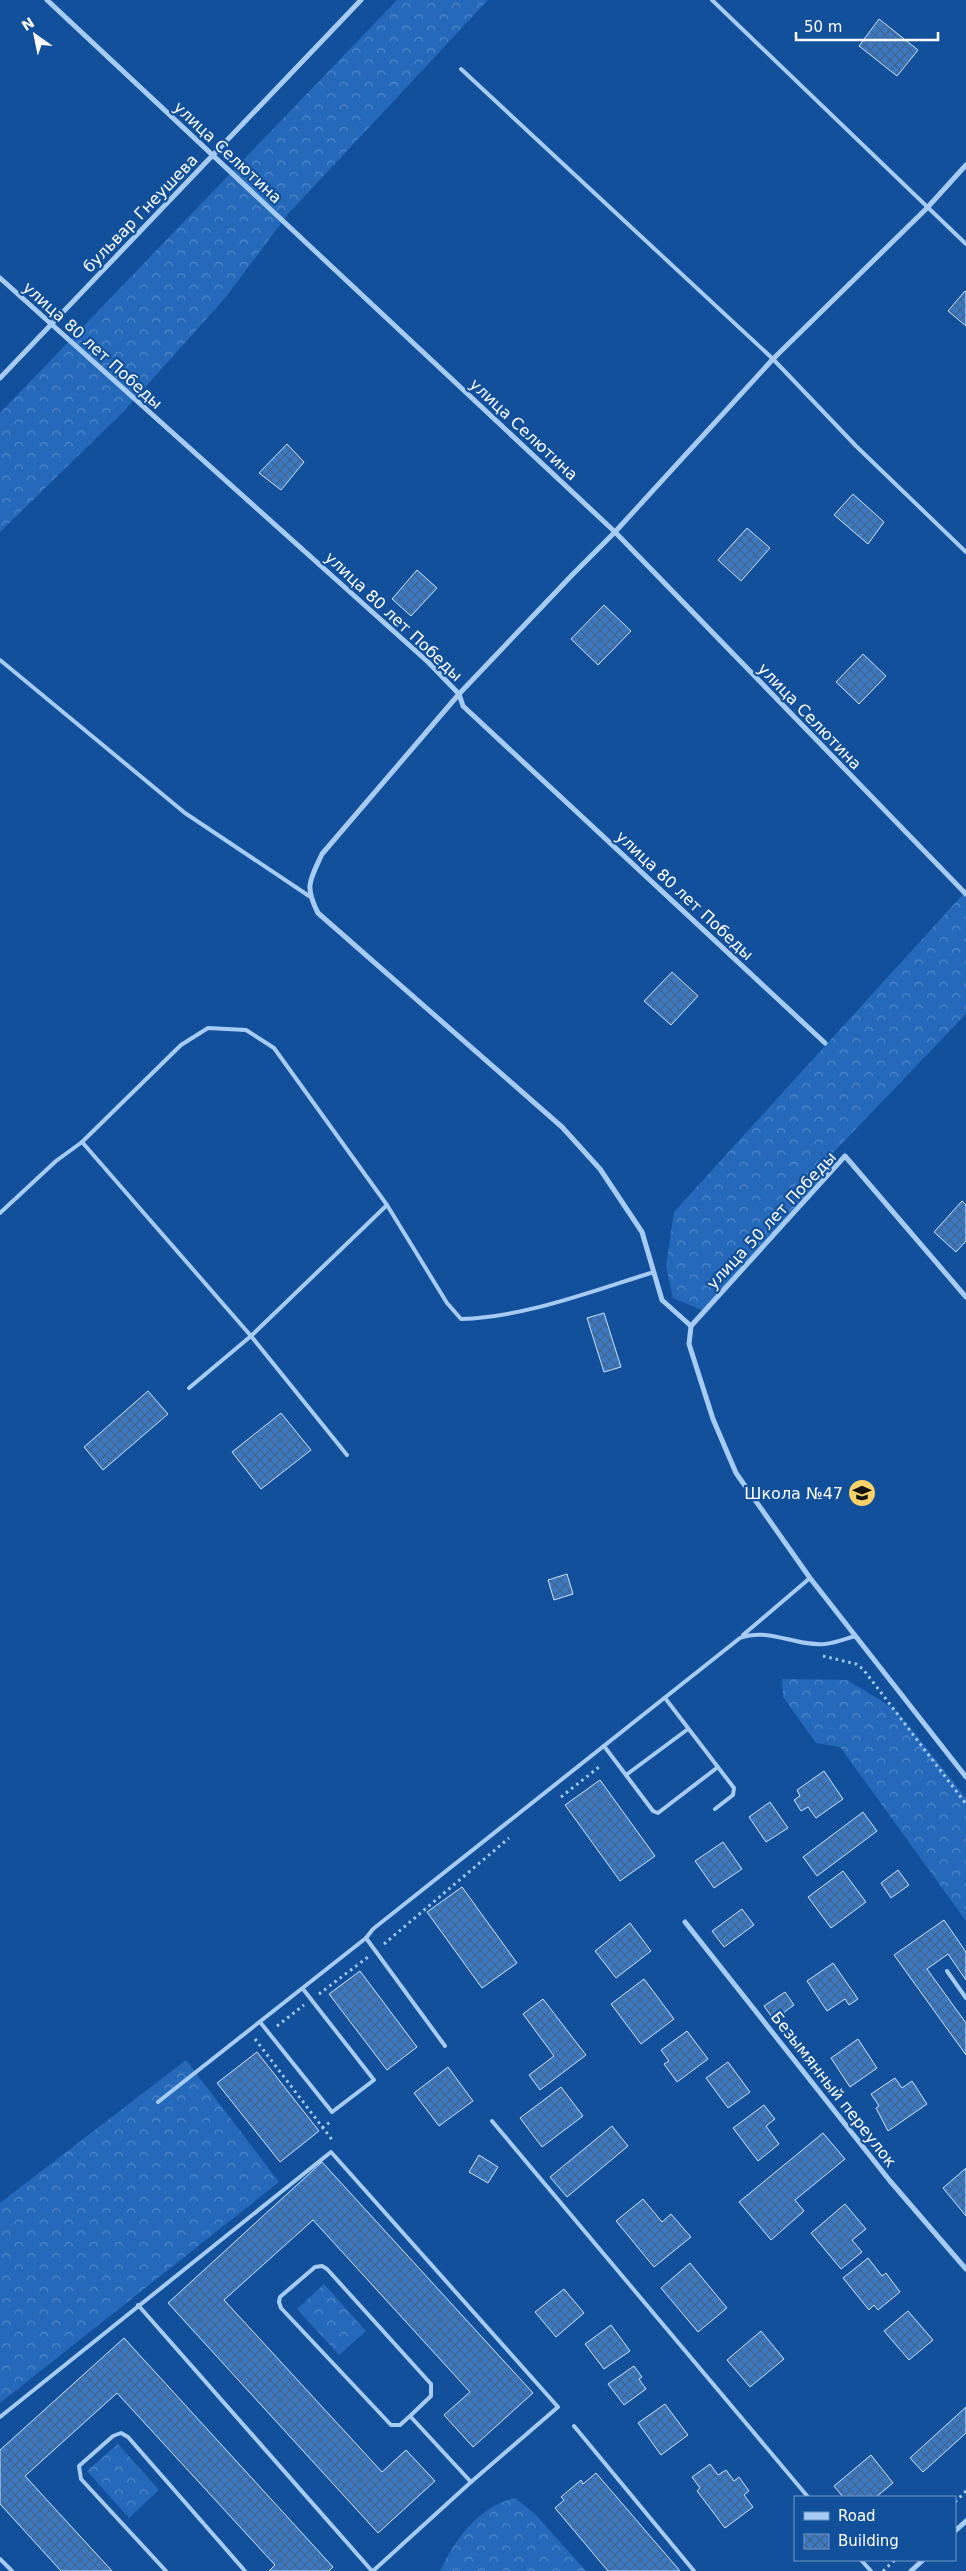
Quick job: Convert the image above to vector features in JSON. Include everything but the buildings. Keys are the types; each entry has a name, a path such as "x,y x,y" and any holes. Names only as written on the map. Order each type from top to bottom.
{"street":[{"name":"улица Селютина","path":"47,0 615,532 966,894"},
{"name":"бульвар Гнеушева","path":"0,378 361,0"},
{"path":"966,165 928,208 773,359 615,532 459,694 322,854 308,882 309,896 318,913 562,1127 600,1168 642,1232 662,1300 691,1326 689,1344 712,1419 736,1474 810,1578 966,1777"},
{"name":"улица 80 лет Победы","path":"0,278 428,662 459,694 463,706 825,1043"},
{"name":"улица 50 лет Победы","path":"691,1326 845,1156 966,1296"},
{"name":"Безымянный переулок","path":"685,1922 890,2181 966,2269"},
{"path":"956,2530 966,2521"},
{"path":"911,2571 922,2561"}],"lane":[{"path":"712,0 966,244"},
{"path":"461,69 773,359 856,446 966,552"},
{"path":"0,660 185,813 309,896"},
{"path":"0,1213 56,1161 82,1142 181,1045 208,1028 246,1030 274,1048 387,1204 447,1303 461,1319 485,1318 565,1300 654,1272"},
{"path":"82,1142 251,1336 347,1455"},
{"path":"189,1388 251,1336 387,1204"},
{"path":"158,2102 740,1638 810,1578"},
{"path":"740,1638 749,1635 764,1635 824,1645 855,1636"},
{"path":"665,1698 734,1788 733,1795 715,1809"},
{"path":"626,1775 688,1729"},
{"path":"604,1746 652,1811 658,1812 718,1767"},
{"path":"366,1938 445,2046"},
{"path":"947,1971 966,1998"},
{"path":"260,2022 332,2112 374,2080 303,1988"},
{"path":"492,2121 807,2496"},
{"path":"0,2417 138,2305 331,2152 558,2407 471,2482 373,2571 138,2305"},
{"path":"322,2266 326,2269 431,2384 431,2396 410,2416 400,2425 391,2425 281,2308 280,2297 315,2267 322,2266"},
{"path":"410,2416 471,2482"},
{"path":"574,2426 694,2571"},
{"path":"166,2571 81,2479 79,2474 79,2466 113,2436 121,2433 128,2437 245,2571"},
{"path":"0,2558 12,2571"},
{"path":"862,2561 870,2571"}],"path":[{"path":"819,1655 856,1664 863,1669 966,1804"},
{"path":"555,1802 612,1756"},
{"path":"256,2041 375,1951 510,1837"},
{"path":"249,2031 337,2147 331,2152"},
{"path":"956,2501 966,2492"},
{"path":"883,2571 894,2561"}],"green space":[{"path":"397,0 488,0 288,214 226,297 123,412 0,532 0,413"},
{"path":"966,891 966,1014 830,1156 822,1178 704,1311 673,1298 666,1266 674,1212"},
{"path":"782,1679 847,1680 880,1700 897,1711 966,1798 966,1921 840,1747 816,1743 783,1697"},
{"path":"186,2060 279,2182 0,2403 0,2203"},
{"path":"324,2284 366,2331 339,2355 297,2309"},
{"path":"118,2444 159,2490 129,2518 87,2471"},
{"path":"515,2498 535,2514 586,2571 440,2571 453,2547 479,2516 502,2502"}],"place":[{"name":"Школа №47","path":"862,1493"}]}
